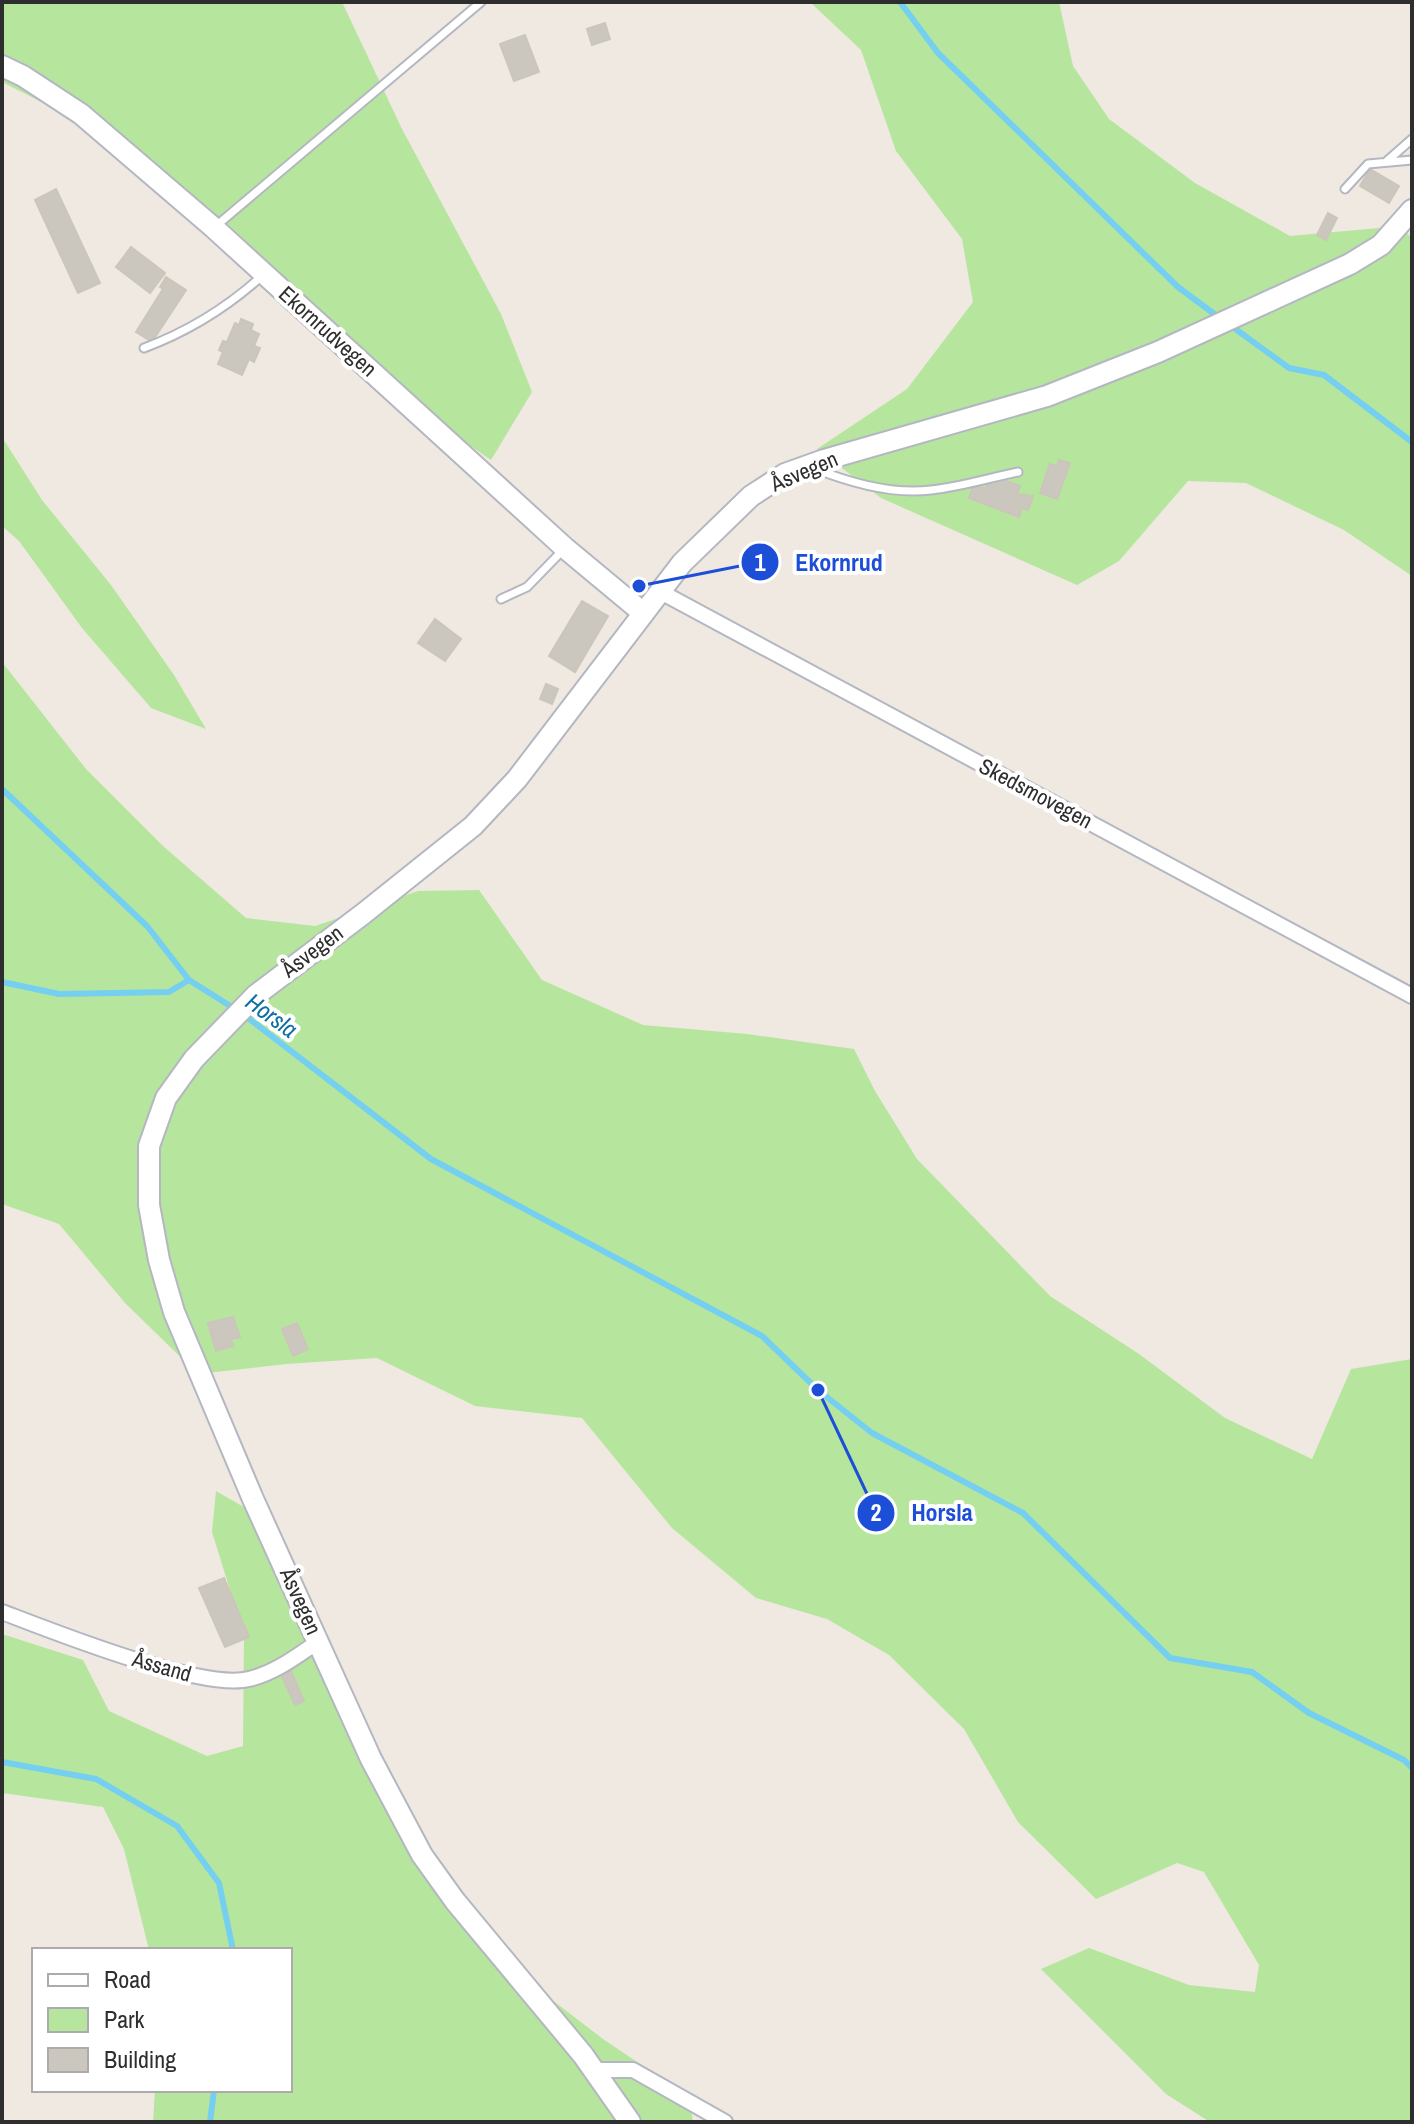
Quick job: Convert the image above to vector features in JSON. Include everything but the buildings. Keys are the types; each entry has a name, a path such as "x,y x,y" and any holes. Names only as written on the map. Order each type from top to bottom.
{"main road":[{"name":"Ekornrudvegen","path":"2,66 81,114 214,228 565,548 642,612"},
{"name":"Åsvegen","path":"630,2122 593,2070 455,1901 422,1855 371,1759 253,1499 174,1312 159,1260 149,1205 149,1146 166,1098 221,1028 275,979 473,826 517,779 659,591 714,528 751,496 785,474 807,466 1047,396 1158,352 1350,264 1381,245 1412,210"}],"street":[{"name":"Skedsmovegen","path":"659,591 1412,996"},
{"name":"Åssand","path":"2,1612 148,1663 229,1682 271,1671 319,1641"},
{"path":"593,2070 633,2070 725,2122"}],"lane":[{"path":"214,228 481,2"},
{"path":"1387,161 1412,139"},
{"path":"1345,189 1368,164 1412,160"},
{"path":"144,348 208,316 246,291 265,274"},
{"path":"807,466 833,476 900,491 929,491 1018,472"},
{"path":"501,599 527,587 565,548"}],"green space":[{"path":"2,2 342,2 402,129 501,314 532,392 491,460 402,399 77,120 2,82"},
{"path":"810,2 1059,2 1073,66 1109,119 1195,183 1290,236 1401,226 1412,239 1412,576 1344,530 1246,483 1188,481 1119,561 1077,585 881,498 817,449 907,389 973,302 962,239 896,151 861,50"},
{"path":"2,437 42,500 111,585 174,675 206,729 151,708 82,628 19,541 2,526"},
{"path":"2,662 86,769 163,846 246,918 315,926 418,891 479,890 542,980 643,1025 747,1034 854,1049 875,1091 917,1159 1050,1296 1139,1354 1225,1418 1312,1459 1351,1369 1412,1359 1412,2122 1210,2122 1166,2094 1041,1969 1089,1948 1189,1985 1255,1992 1259,1965 1204,1872 1177,1863 1096,1899 1018,1822 964,1729 889,1655 827,1619 756,1598 672,1528 582,1418 475,1406 377,1358 198,1374 125,1303 59,1224 2,1204"},
{"path":"216,1491 256,1514 384,1803 517,1973 603,2039 689,2097 693,2122 153,2122 155,2092 292,2092 292,1948 149,1948 124,1849 103,1807 2,1793 2,1634 83,1660 109,1711 207,1756 243,1746 244,1635 212,1532"}],"waterway":[{"path":"900,2 938,53 1178,287 1221,319"},
{"path":"1230,325 1289,368 1324,375 1412,442"},
{"name":"Horsla","path":"2,789 147,926 189,980 243,1014 431,1159 762,1336 818,1390 872,1433 1023,1513 1170,1658 1252,1672 1309,1713 1404,1760 1412,1768"},
{"path":"2,982 59,994 169,992 189,980"},
{"path":"2,1762 96,1779 177,1826 219,1883 233,1948"},
{"path":"210,2122 214,2092"}],"place":[{"name":"Ekornrud","path":"639,586"},
{"name":"Horsla","path":"818,1390"}]}
